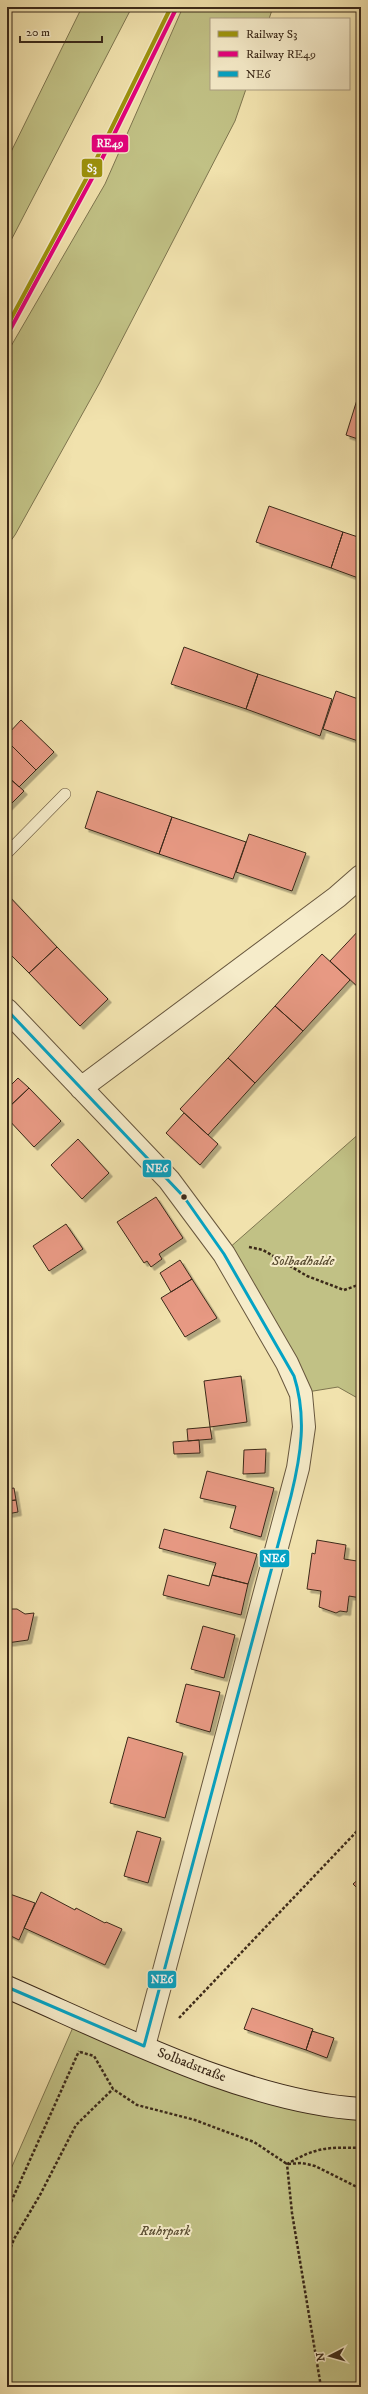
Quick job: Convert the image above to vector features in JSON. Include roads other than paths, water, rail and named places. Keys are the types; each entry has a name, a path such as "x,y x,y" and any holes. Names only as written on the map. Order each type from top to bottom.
{"street":[{"path":"81,1088 337,897 361,876"},
{"path":"7,1010 169,1180 224,1254 294,1376 301,1394 304,1427 298,1468 144,2046"},
{"name":"Solbadstraße","path":"7,1988 196,2067 290,2098 361,2109"}],"lane":[{"path":"7,853 65,794"}],"rail line":[{"name":"S3","path":"7,326 92,168 171,7"},
{"name":"RE49","path":"11,328 96,171 176,9"}],"park label":[{"name":"Solbadhalde","path":"303,1260"},
{"name":"Ruhrpark","path":"165,2230"}]}
